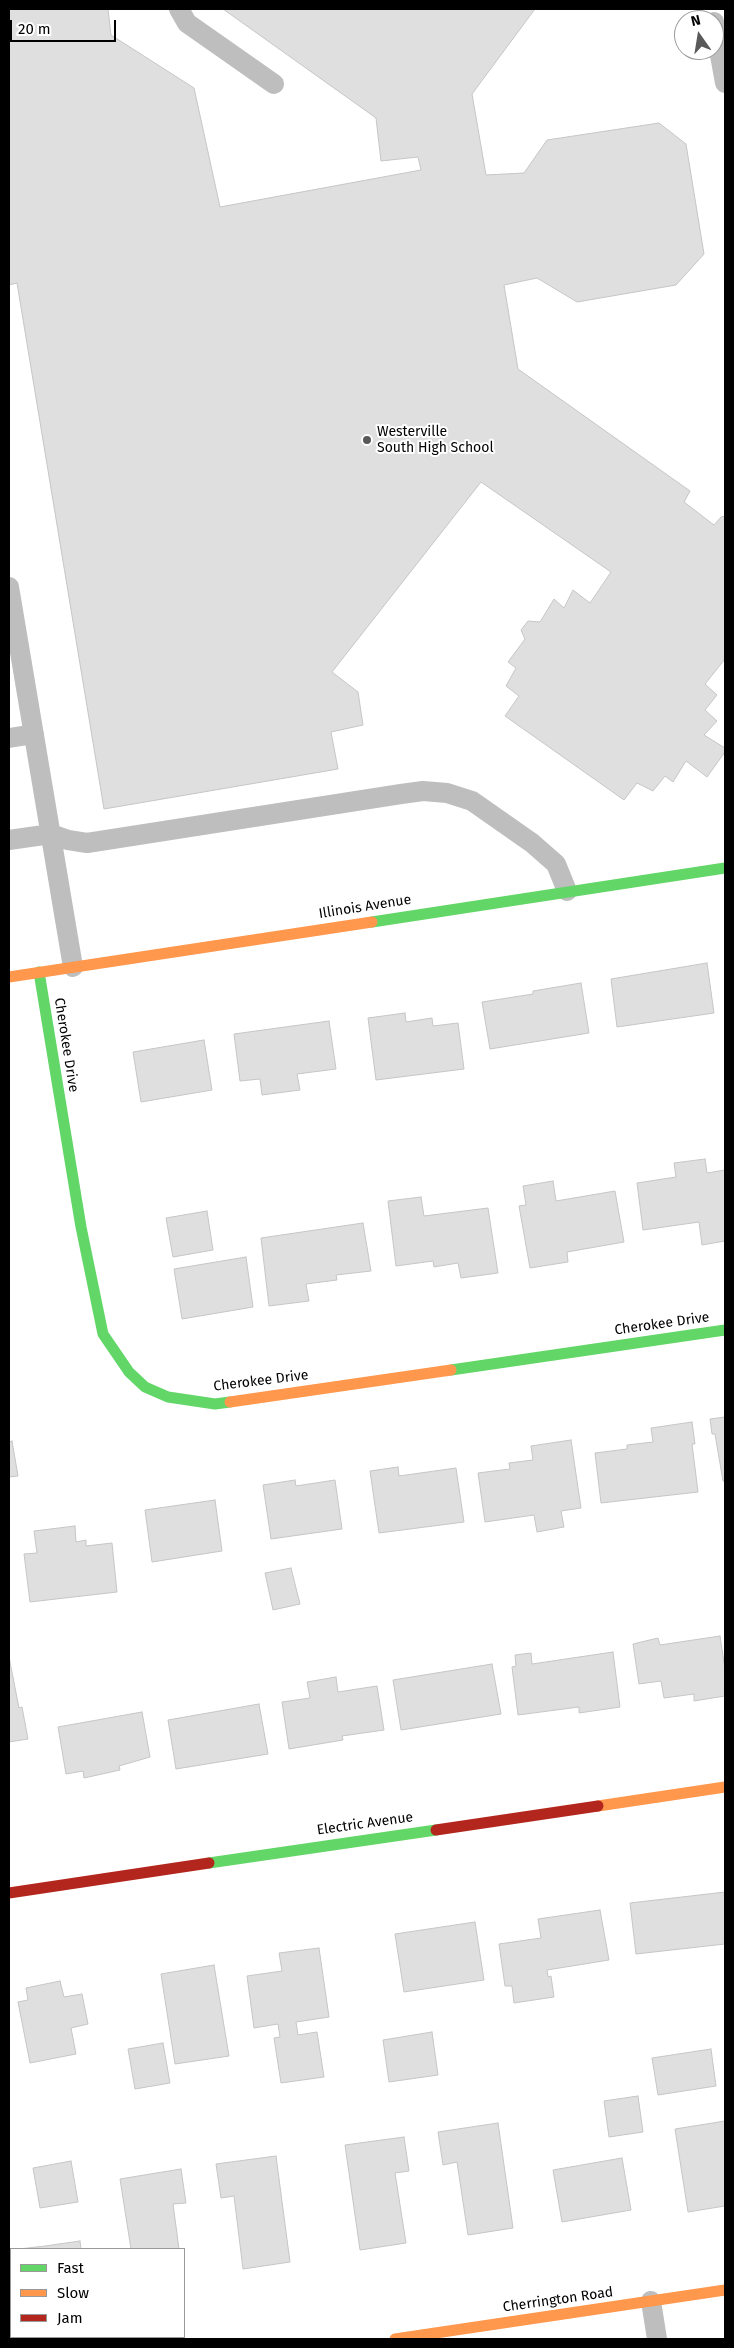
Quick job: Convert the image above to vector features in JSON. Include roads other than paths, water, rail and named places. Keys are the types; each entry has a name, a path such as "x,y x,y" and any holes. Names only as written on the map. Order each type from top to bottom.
{"street":[{"name":"Illinois Avenue","path":"9,977 725,868"},
{"name":"Cherokee Drive","path":"38,972 81,1227 103,1334 129,1372 145,1387 168,1397 214,1404 725,1330"},
{"name":"Electric Avenue","path":"9,1893 725,1787"},
{"name":"Cherrington Road","path":"395,2339 725,2290"}],"lane":[{"path":"179,9 187,23 274,84"},
{"path":"721,60 725,83"},
{"path":"9,587 13,641 34,734 73,967"},
{"path":"9,738 34,734"},
{"path":"9,840 51,834 87,843 423,791 447,793 472,801 532,842 556,864 567,891"},
{"path":"651,2301 657,2339"}],"place":[{"name":"Westerville South High School","path":"367,440"}]}
